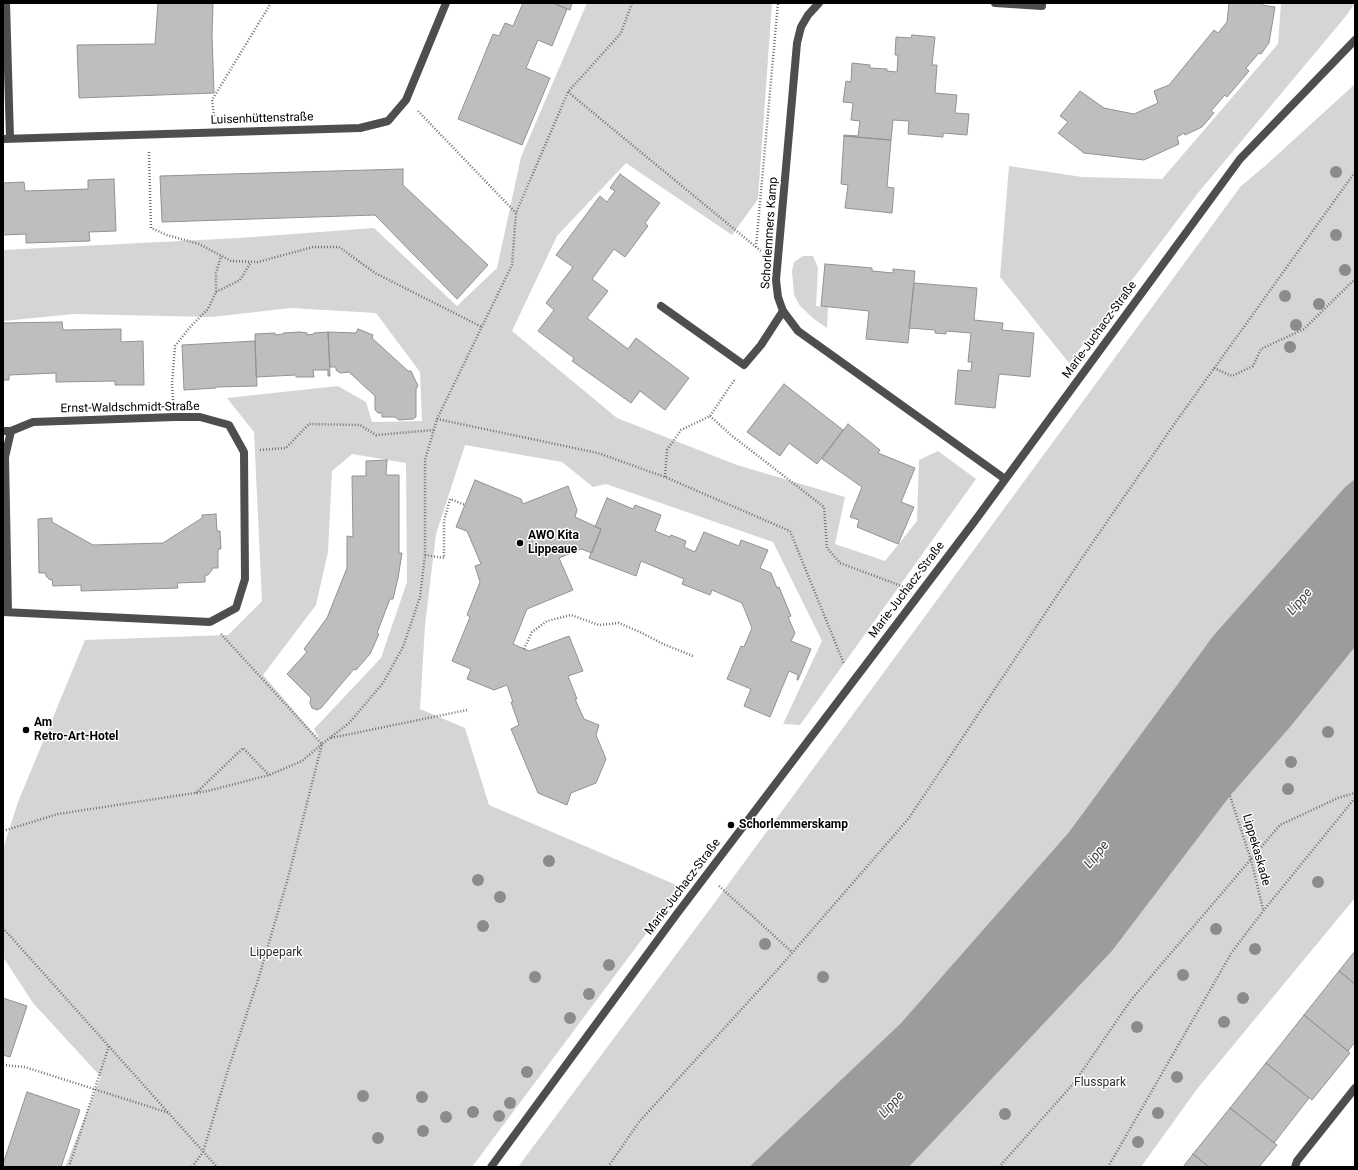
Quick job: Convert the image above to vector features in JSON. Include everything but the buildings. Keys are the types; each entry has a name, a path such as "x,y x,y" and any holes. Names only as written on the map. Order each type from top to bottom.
{"street":[{"path":"6,3 6,138"},
{"name":"Luisenhüttenstraße","path":"6,138 360,128 388,121 406,100 446,3"},
{"name":"Schorlemmers Kamp","path":"819,3 808,15 801,27 797,42 776,280 778,297 783,311 798,331 1005,479"},
{"path":"995,3 1042,6 1042,3"},
{"name":"Marie-Juchacz-Straße","path":"491,1167 707,875 1005,479 1240,159 1355,40"},
{"path":"661,306 744,365 761,345 783,311"},
{"name":"Ernst-Waldschmidt-Straße","path":"200,417 229,425 244,452 245,579 236,608 210,622 6,612 5,457 7,431 33,422 175,418 200,417"},
{"path":"1295,1167 1297,1161 1355,1088"}],"path":[{"path":"216,132 212,100 271,3"},
{"path":"3,831 58,814 208,791 269,775 302,761 349,723 383,683 403,648 420,597 425,555 425,460 437,419 512,265 516,213 568,92 621,33 632,3"},
{"path":"756,246 778,3"},
{"path":"568,92 778,264"},
{"path":"406,100 516,213"},
{"path":"149,134 150,228 167,235 199,244 231,262 258,262 313,247 339,247 374,273 482,327"},
{"path":"608,1167 639,1122 792,952 909,818 1082,558 1214,368 1355,172"},
{"path":"175,418 172,384 175,346 191,326 208,309 216,292 216,273 221,256"},
{"path":"216,292 240,280 251,262"},
{"path":"1214,368 1232,376 1253,366 1261,349 1304,329 1355,279"},
{"path":"665,477 667,450 681,430 710,416 744,365"},
{"path":"710,416 731,435 824,507 827,548 840,563 920,593"},
{"path":"437,419 598,453 665,477 790,531 852,683"},
{"path":"244,452 286,448 308,424 360,425 376,435 434,430"},
{"path":"425,555 444,558 444,521 450,499 465,506"},
{"path":"524,648 532,632 547,621 571,615 599,625 619,623 663,644 693,656"},
{"path":"210,622 322,744"},
{"path":"330,738 467,710"},
{"path":"192,1167 204,1152 227,1073 258,980 286,885 322,744"},
{"path":"196,793 243,748 269,775"},
{"path":"999,1167 1074,1083 1131,1000 1280,825 1338,798 1355,793"},
{"name":"Lippekaskade","path":"1230,796 1251,860 1264,910"},
{"path":"1108,1167 1232,952 1264,910 1355,798"},
{"path":"707,875 792,952"},
{"path":"3,928 217,1167"},
{"path":"69,1167 96,1090 109,1045"},
{"path":"3,1065 25,1067 170,1113"}],"green space":[{"name":"Lippepark","path":"587,3 772,3 758,199 732,235 626,163 557,236 512,331 617,418 737,465 845,497 835,544 885,561 917,521 919,460 938,451 976,479 800,725 783,724 822,641 773,542 606,484 593,487 562,462 465,445 436,534 425,625 420,709 465,728 489,805 681,887 472,1167 65,1167 101,1077 33,1003 3,957 3,849 18,802 85,640 228,635 262,601 254,432 227,398 338,386 366,402 372,422 422,421 420,372 376,313 291,308 212,317 74,314 3,321 3,250 239,238 374,228 457,306 497,268 521,157","holes":["352,454 406,463 407,582 381,658 314,729 321,742 263,675 316,605 328,552 332,471"]},
{"path":"1281,3 1355,3 1346,16 1198,193 1069,363 1000,277 1009,166 1082,177 1162,179 1278,44"},
{"path":"1355,84 1355,479 1345,487 1213,636 1069,832 901,1023 749,1167 518,1167 710,909 1241,186"},
{"path":"803,256 813,256 818,268 816,306 828,307 827,328 814,319 800,306 794,295 792,271 794,262"},
{"name":"Flusspark","path":"1355,647 1355,898 1197,1089 1141,1167 909,1167 1112,951 1230,796 1291,726"}],"water":[{"name":"Lippe","path":"1355,479 1355,647 1291,726 1230,796 1112,951 909,1167 749,1167 901,1023 1069,832 1213,636 1345,487"}],"place":[{"name":"AWO Kita Lippeaue","path":"520,543"},
{"name":"Am Retro-Art-Hotel","path":"26,730"},
{"name":"Schorlemmerskamp","path":"731,825"}]}
